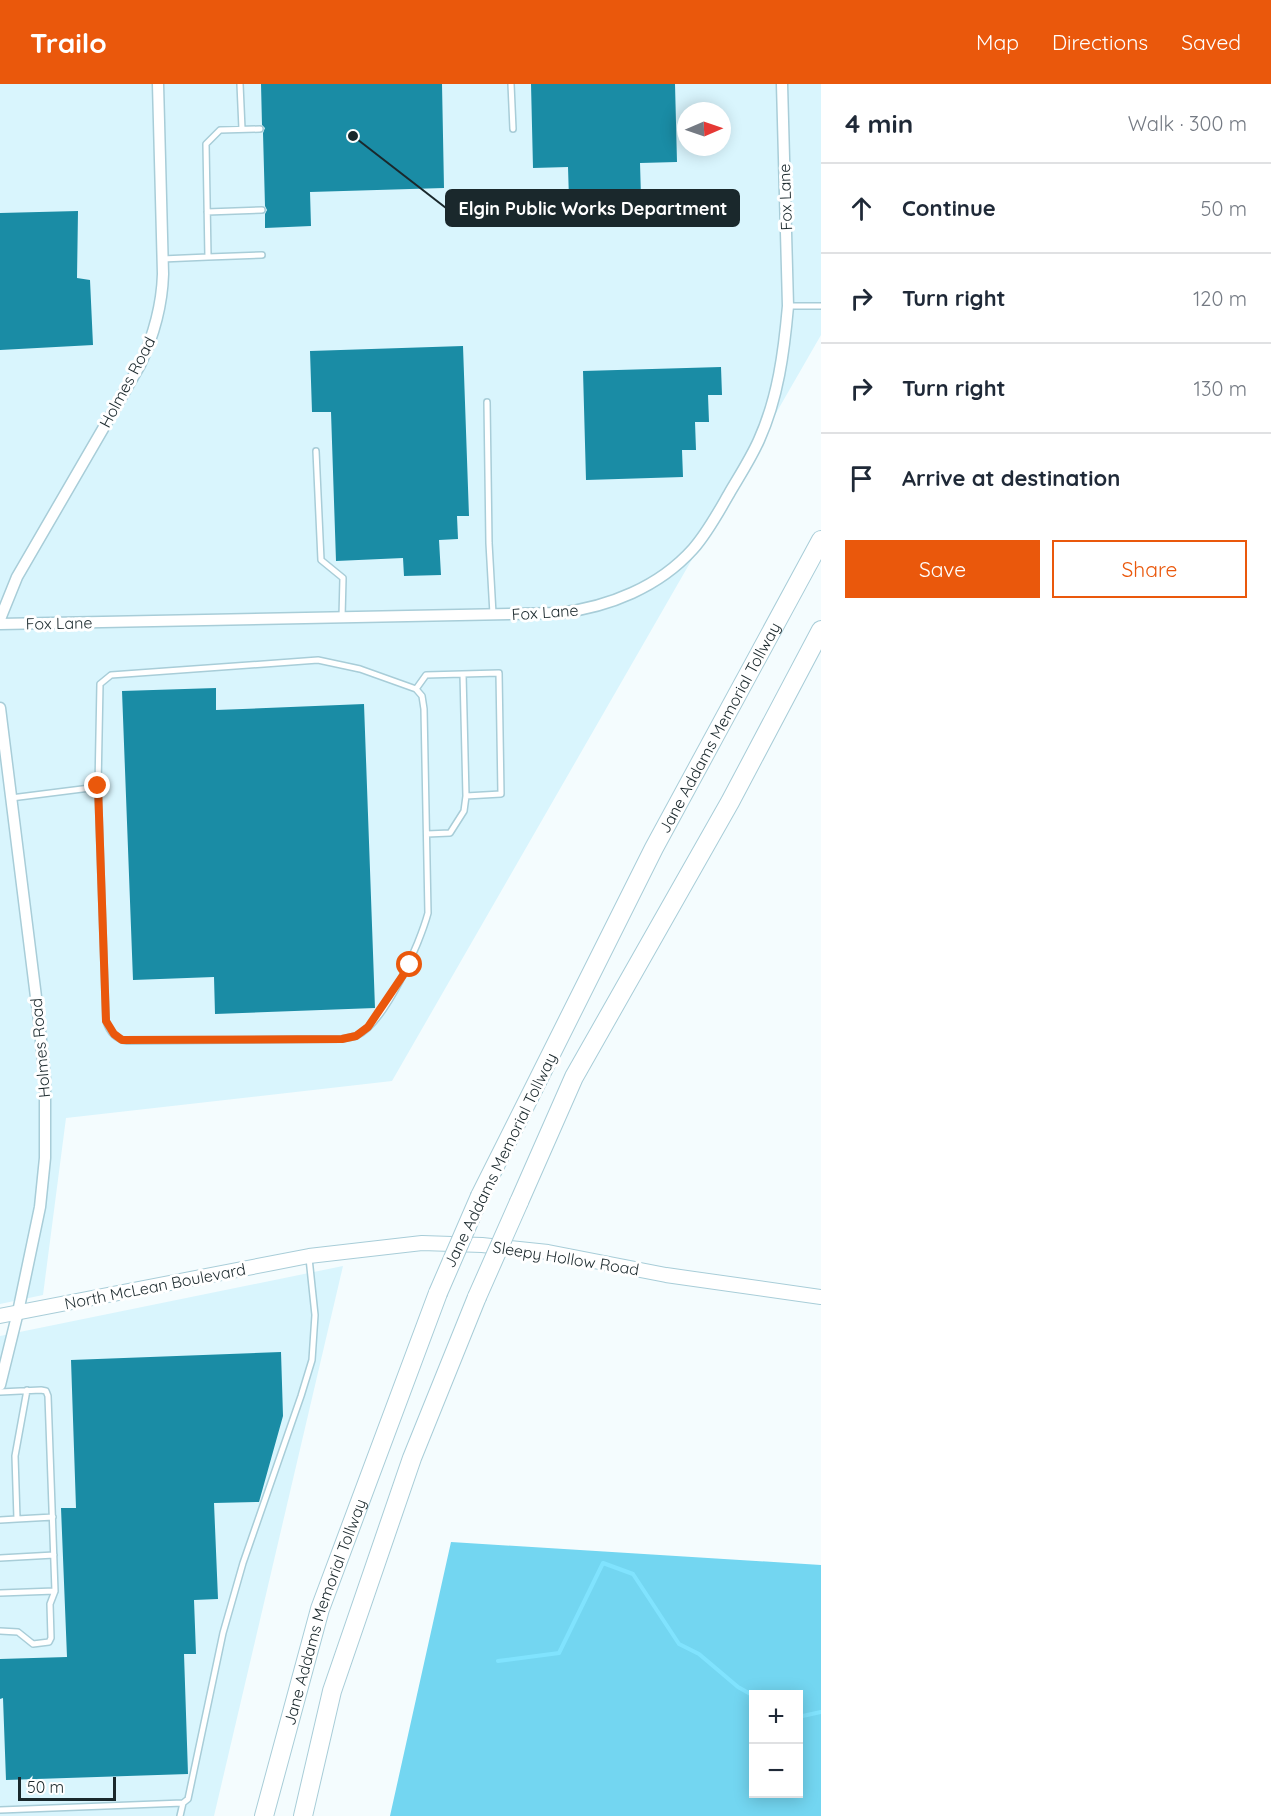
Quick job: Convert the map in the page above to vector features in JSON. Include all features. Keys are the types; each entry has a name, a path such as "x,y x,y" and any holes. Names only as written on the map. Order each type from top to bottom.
{"highway":[{"name":"Jane Addams Memorial Tollway","path":"264,1816 320,1610 438,1293 480,1196 654,848 821,540"},
{"name":"Jane Addams Memorial Tollway","path":"303,1816 332,1691 411,1458 477,1297 574,1077 730,801 821,630"},
{"path":"310,1816 321,1738"}],"street":[{"name":"Holmes Road","path":"0,619 17,577 148,348 155,328 161,305 162,259 158,84"},
{"name":"Fox Lane","path":"0,624 559,613 614,601 640,590 673,567 693,549 717,514 759,440 775,395 785,342 788,306 782,84"},
{"name":"Holmes Road","path":"0,708 45,1080 45,1158 40,1207 0,1385"},
{"name":"Sleepy Hollow Road","path":"309,1256 422,1243 482,1245 548,1252 666,1275 821,1297"},
{"name":"North McLean Boulevard","path":"0,1316 309,1256"}],"lane":[{"path":"240,84 242,129"},
{"path":"511,84 513,129"},
{"path":"208,257 206,144 220,130 260,129"},
{"path":"207,212 262,210"},
{"path":"162,259 262,255"},
{"path":"788,306 821,306"},
{"path":"487,402 489,543 493,615"},
{"path":"316,451 321,560 343,578 342,617"},
{"path":"318,660 360,669 416,689 422,696 424,709 428,914 410,965 368,1027 356,1036 342,1039 127,1041 114,1034 106,1021 98,786 100,684 111,675 318,660"},
{"path":"416,689 426,675 499,673 501,794 466,796"},
{"path":"427,834 450,833 464,811 466,796 463,674"},
{"path":"11,798 98,786"},
{"path":"0,1810 183,1803 188,1799 223,1633 243,1563 312,1359 315,1315 309,1256"},
{"path":"16,1519 15,1456 27,1390"},
{"path":"0,1392 41,1390 46,1391 48,1396 55,1590 50,1604 51,1638 49,1642 33,1644 18,1632 0,1631"},
{"path":"0,1520 52,1517"},
{"path":"0,1558 54,1555"},
{"path":"0,1593 55,1590"},
{"path":"180,1816 183,1803"}],"shaded area":[{"path":"0,84 821,84 821,335 392,1081 66,1118 43,1295 0,1304"},
{"path":"343,1266 214,1816 0,1816 0,1336"},
{"path":"451,1542 821,1565 821,1816 390,1816"}],"building":[{"path":"261,84 442,84 444,188 310,192 311,226 265,228 267,210 263,133 265,128 262,125"},
{"path":"531,84 675,84 677,162 640,163 641,197 569,199 568,167 533,168"},
{"path":"78,211 77,278 90,280 93,345 0,350 0,213"},
{"path":"463,346 469,516 457,516 458,539 439,540 441,575 404,576 403,558 336,561 331,412 312,412 310,351"},
{"path":"721,367 722,395 708,395 709,422 695,422 696,450 682,450 683,477 586,480 583,371"},
{"path":"216,688 216,710 364,704 375,1008 215,1014 214,977 133,980 122,691"},
{"path":"281,1352 283,1416 259,1502 214,1503 218,1599 194,1600 196,1654 184,1654 188,1774 6,1780 3,1698 0,1699 0,1659 67,1657 61,1508 76,1508 71,1360"}],"waterway":[{"path":"498,1661 559,1653 603,1563 633,1574 679,1644 699,1654 738,1687 749,1693"},
{"path":"803,1716 821,1712"}],"place":[{"name":"Elgin Public Works Department","path":"353,136"}],"route":[{"path":"98,786 106,1021 108,1028 122,1040 342,1039 356,1036 368,1027 410,965"}]}
